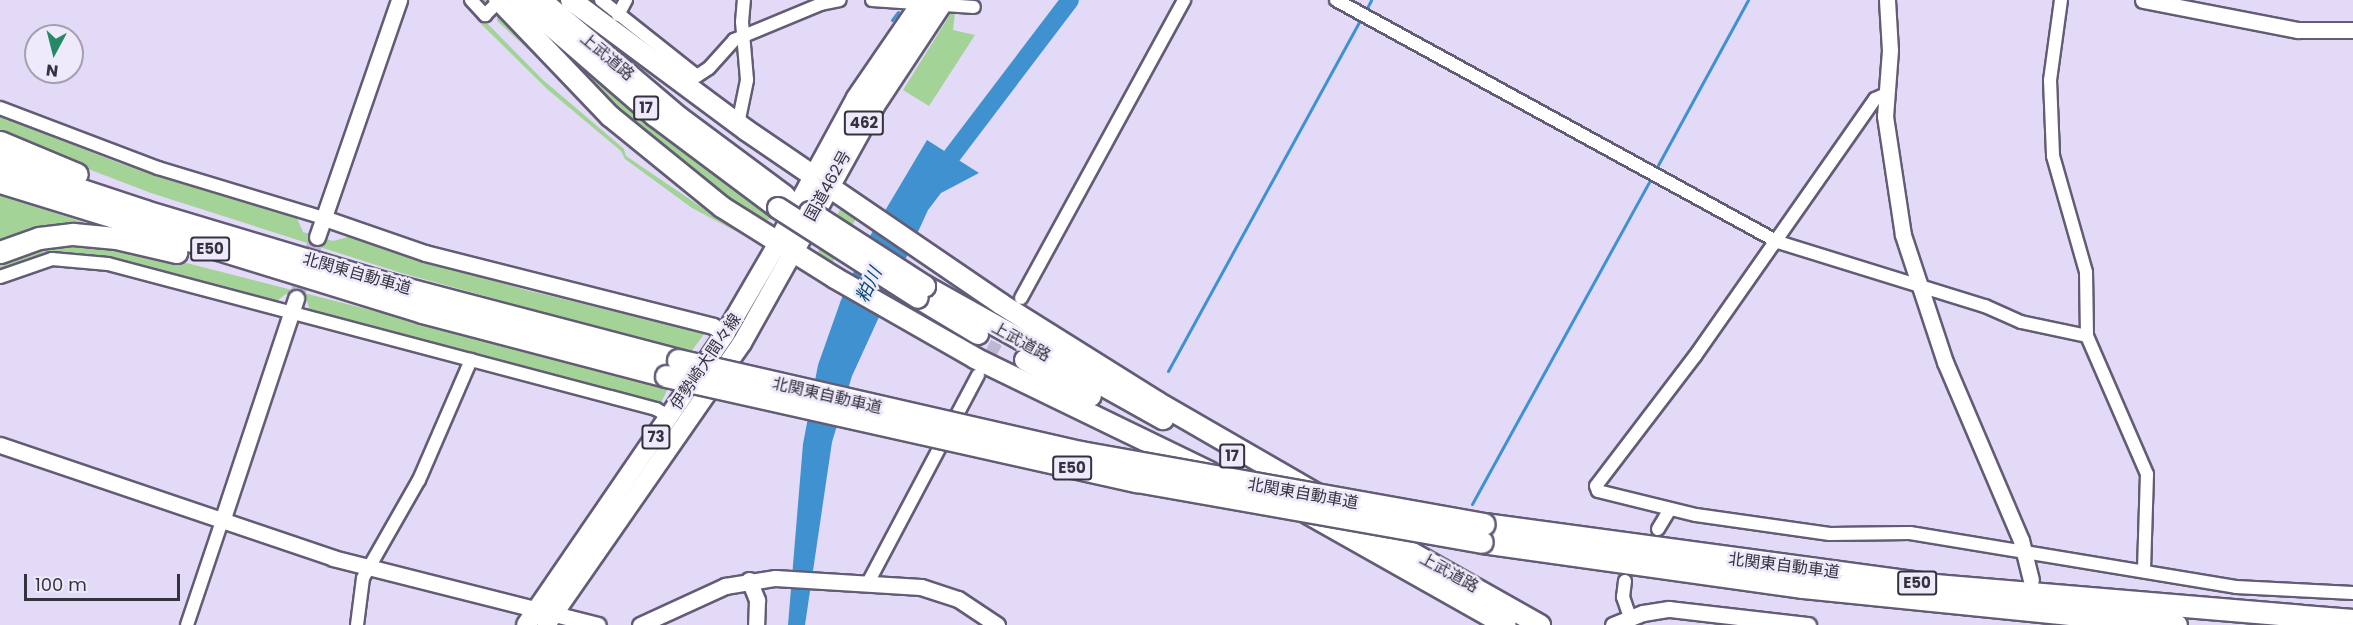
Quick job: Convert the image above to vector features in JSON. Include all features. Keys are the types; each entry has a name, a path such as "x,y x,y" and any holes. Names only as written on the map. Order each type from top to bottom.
{"highway":[{"name":"上武道路","path":"521,0 655,116 921,292 1506,625"},
{"name":"上武道路","path":"541,0 782,202"},
{"path":"571,0 738,124 938,262 1157,402 1296,480 1368,528"},
{"name":"国道462号","path":"785,247 820,181 874,106 932,3"},
{"path":"496,4 640,143 713,200 785,247 908,321 975,358 1241,487 1290,504"},
{"path":"0,142 290,254"},
{"name":"北関東自動車道","path":"0,162 290,254 525,322 672,368"},
{"name":"北関東自動車道","path":"0,182 422,312 672,368 1137,481 1483,533 1814,589 2176,625"},
{"path":"0,252 57,235 116,238 422,312"},
{"name":"上武道路","path":"921,292 1368,528 1540,625"},
{"name":"北関東自動車道","path":"1483,533 1935,585 2353,620"}],"main road":[{"name":"伊勢崎大間々線","path":"540,619 670,417 785,247"},
{"name":"伊勢崎大間々線","path":"540,619 742,343 785,247"}],"street":[{"path":"317,237 399,0"},
{"path":"471,0 485,15 496,4"},
{"path":"601,0 697,76 709,68 729,44 743,36 821,4 840,0"},
{"path":"618,15 626,0"},
{"path":"738,124 747,80 743,36 744,0"},
{"path":"872,0 974,7"},
{"path":"1021,298 1184,0"},
{"path":"1336,0 1778,242 1920,286 2021,322 2087,336"},
{"path":"1887,0 1890,50 1885,116 1895,196 1920,286 1956,394 2025,552 2031,580"},
{"path":"2061,0 2050,80 2050,134 2058,183 2086,272 2087,336 2147,474 2144,570"},
{"path":"2143,0 2298,30 2353,30"},
{"path":"1886,94 1875,99 1778,242 1596,486 1602,494 1670,509 1837,535 1900,532 2144,570 2236,587 2353,593"},
{"path":"0,108 158,168 324,218 416,250 713,326 725,334"},
{"path":"0,277 52,259 90,261 294,305 471,360 656,409 670,417"},
{"path":"187,625 294,305"},
{"path":"357,625 360,588 368,568 419,480 471,360"},
{"path":"863,581 978,375"},
{"path":"0,445 368,568 540,619 598,625"},
{"path":"1658,529 1670,509"},
{"path":"640,625 724,586 749,580 775,578 863,581 944,594 969,605 997,625"},
{"path":"749,580 757,600 756,625"},
{"path":"1625,581 1623,597 1630,617"},
{"path":"1613,625 1630,617 1684,609 1808,625"}],"green space":[{"path":"477,0 490,0 621,134 497,21 497,11 489,3"},
{"path":"509,0 619,96 776,217 767,220 764,228 650,146"},
{"path":"951,13 955,13 953,30 975,35 929,106 903,90"},
{"path":"476,19 483,19 542,79 624,149 626,156 741,234 692,208 625,159 621,151 547,89"},
{"path":"0,116 119,163 297,218 303,232 333,241 348,237 526,290 705,333 690,353 398,272 151,193 33,148 0,132"},
{"path":"0,194 103,229 39,229 0,243"},
{"path":"843,204 859,213 829,269 814,260"},
{"path":"64,243 114,247 171,259 669,386 661,403 657,403 310,311 307,301 286,294 274,303 97,256 57,253 0,270 0,261 16,253"}],"water":[{"path":"927,140 979,173 941,193 928,210 852,376 832,442 805,625 788,625 803,444 818,365 841,300 870,236"}],"waterway":[{"name":"粕川","path":"938,174 1070,0"},
{"path":"1366,10 1371,0"},
{"path":"1658,165 1748,0"},
{"path":"892,20 898,12"},
{"path":"1168,371 1360,21"},
{"path":"1472,504 1649,182"}],"tunnel":[{"path":"296,298 317,237"},
{"path":"982,369 1007,324"}]}
